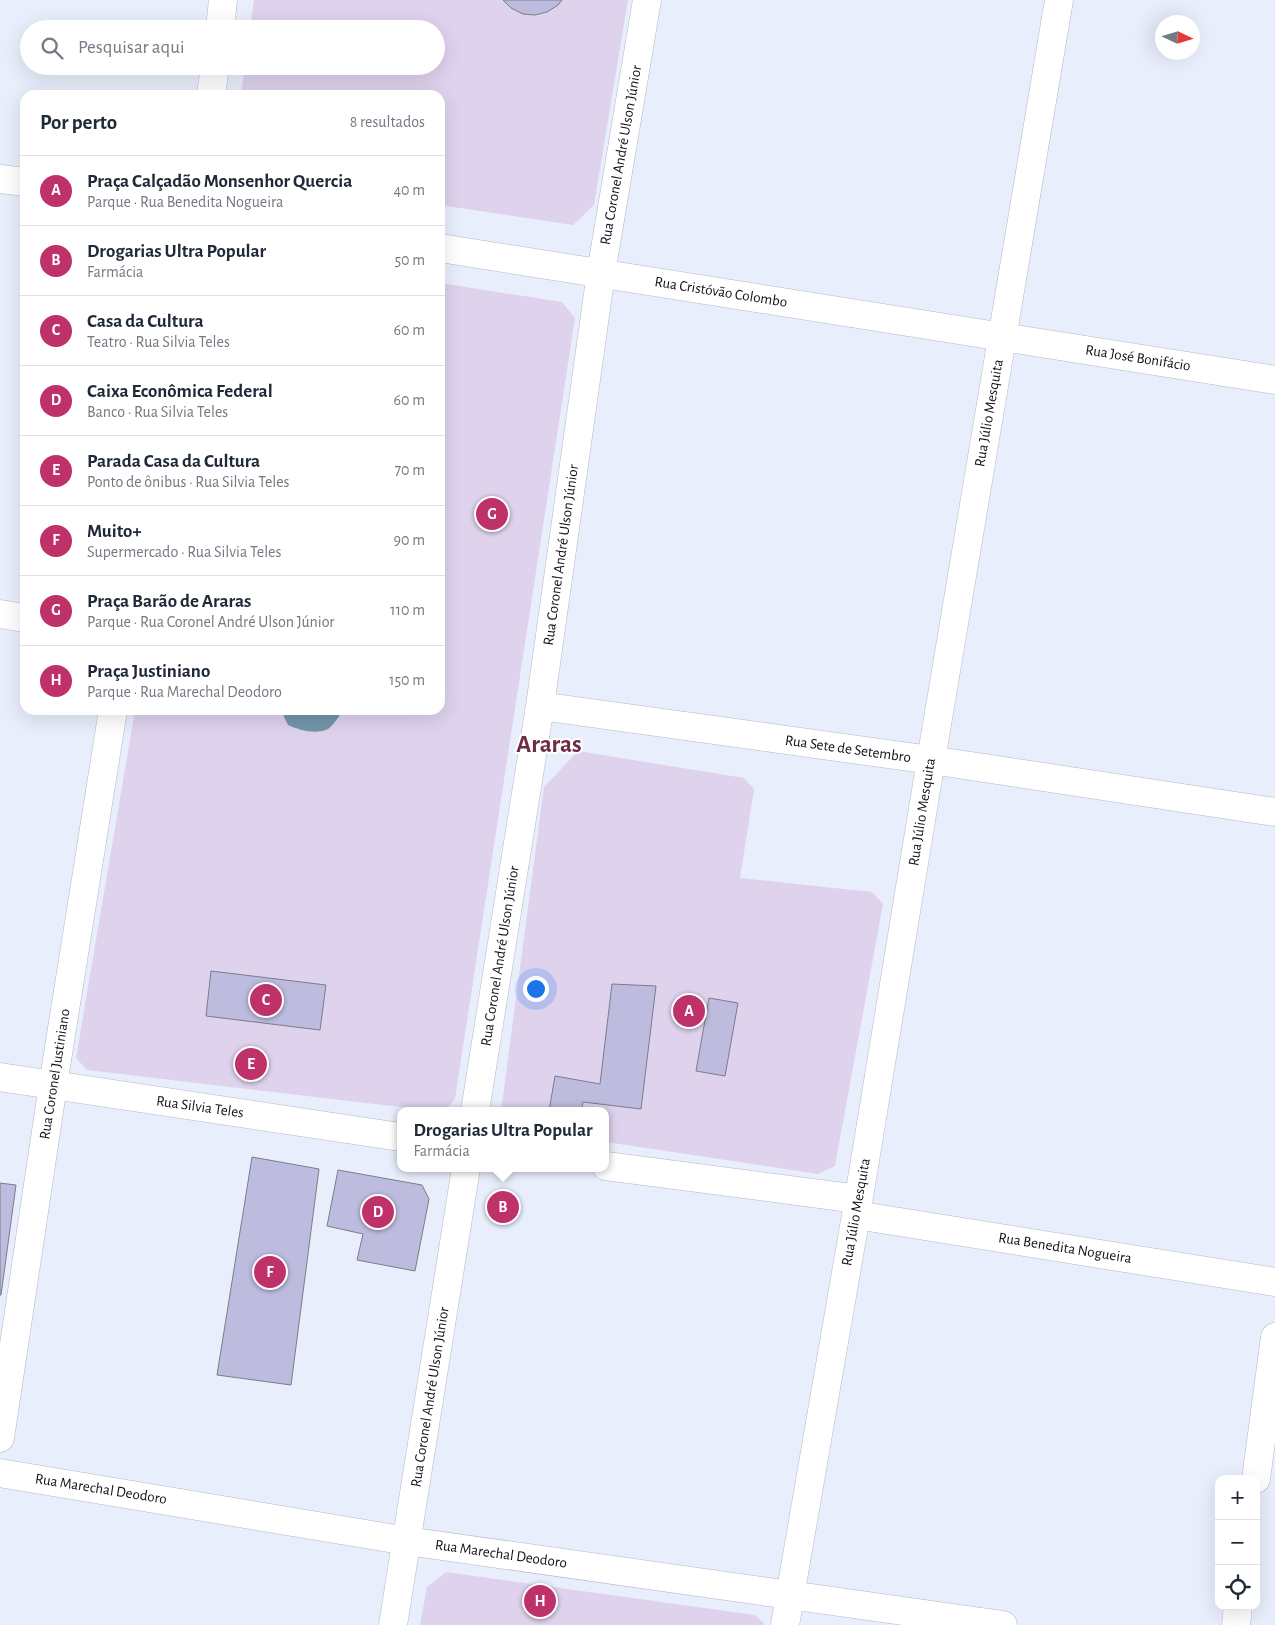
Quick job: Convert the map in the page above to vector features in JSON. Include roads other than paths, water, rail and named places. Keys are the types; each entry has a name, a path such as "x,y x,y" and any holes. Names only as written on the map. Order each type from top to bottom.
{"street":[{"path":"221,20 223,0"},
{"name":"Rua Coronel André Ulson Júnior","path":"476,1107 540,706 602,273 648,0"},
{"name":"Rua Júlio Mesquita","path":"785,1625 1059,0"},
{"path":"212,90 213,75"},
{"path":"0,178 20,181"},
{"name":"Rua Cristóvão Colombo","path":"445,249 1002,337"},
{"name":"Rua José Bonifácio","path":"1002,337 1275,380"},
{"path":"0,614 20,617"},
{"name":"Rua Sete de Setembro","path":"540,706 930,760 1275,812"},
{"name":"Rua Coronel Justiniano","path":"0,1438 53,1085 112,715"},
{"name":"Rua Silvia Teles","path":"0,1077 397,1137"},
{"name":"Rua Benedita Nogueira","path":"609,1166 857,1207 1275,1282"},
{"name":"Rua Coronel André Ulson Júnior","path":"393,1625 465,1172"},
{"path":"1257,1475 1275,1337"},
{"name":"Rua Marechal Deodoro","path":"0,1473 407,1540 1003,1625"},
{"path":"1236,1625 1238,1610"}],"water":[{"path":"284,715 340,715 328,729 318,732 302,730 288,725"}],"place":[{"name":"Praça Barão de Araras","path":"492,514"},
{"name":"Casa da Cultura","path":"266,1000"},
{"name":"Praça Calçadão Monsenhor Quercia","path":"689,1011"},
{"name":"Parada Casa da Cultura","path":"251,1064"},
{"name":"Drogarias Ultra Popular","path":"503,1207"},
{"name":"Caixa Econômica Federal","path":"378,1212"},
{"name":"Muito+","path":"270,1272"},
{"name":"Praça Justiniano","path":"540,1601"}],"district":[{"name":"Araras","path":"549,744"}]}
